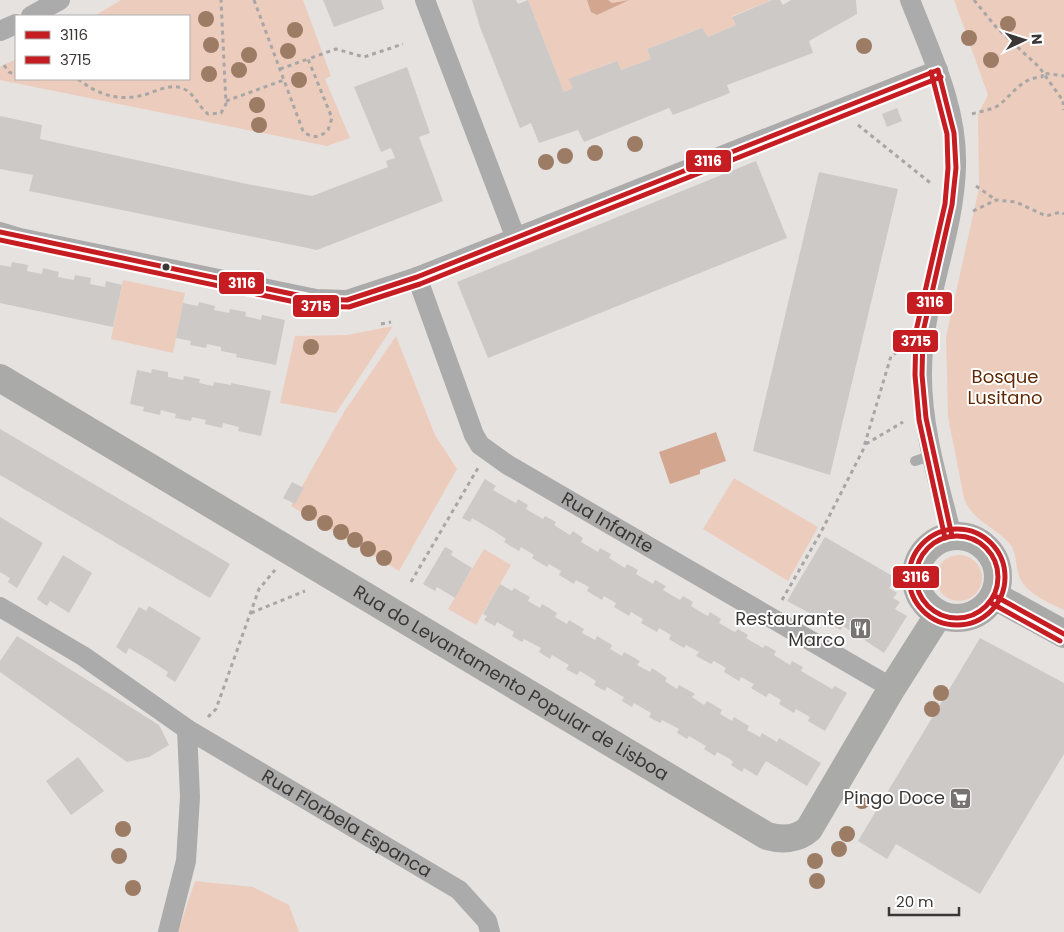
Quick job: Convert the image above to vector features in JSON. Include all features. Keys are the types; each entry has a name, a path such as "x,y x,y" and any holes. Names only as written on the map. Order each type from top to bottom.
{"street":[{"path":"33,15 60,0"},
{"path":"425,0 515,236"},
{"path":"910,0 938,70 954,133 956,168 952,205 923,332 922,375 926,418 924,458 952,536"},
{"path":"0,31 15,24"},
{"path":"0,232 20,238 324,300 339,301 361,297 416,277 515,236 938,70"},
{"name":"Rua Infante","path":"416,277 480,445 508,465 892,688"},
{"name":"Rua do Levantamento Popular de Lisboa","path":"0,378 767,836 787,838 804,834 809,829 892,688 939,614"},
{"path":"952,536 965,537 977,541 987,549 994,559 998,571 998,584 995,596 987,606 976,614 964,618 951,618 939,614 929,608 918,588 918,564 924,554 941,539 952,536"},
{"path":"995,596 1064,634"},
{"name":"Rua Florbela Espanca","path":"0,608 83,656 193,733 459,890 488,921 490,932"},
{"path":"168,932 186,862 193,733"}],"path":[{"path":"80,80 108,96 121,98 133,97 174,86 184,89 193,95 206,112 213,115 224,110 226,101 222,0"},
{"path":"254,0 303,131 312,137 324,134 331,125 332,118 308,59"},
{"path":"974,0 991,21 1043,73 1064,101 1064,110"},
{"path":"280,69 336,49 364,57 403,44"},
{"path":"4,65 9,72 15,75"},
{"path":"1043,73 1064,76"},
{"path":"972,114 997,106 1020,84 1029,79 1042,77 1043,73"},
{"path":"226,101 284,80"},
{"path":"852,120 935,186"},
{"path":"973,184 996,200 1016,202 1046,216 1061,212 1064,214"},
{"path":"969,214 996,200"},
{"path":"381,324 391,322"},
{"path":"780,603 820,534 865,444 891,356 902,349"},
{"path":"865,444 907,420"},
{"path":"411,582 482,463"},
{"path":"193,733 216,708 259,590 275,569"},
{"path":"251,614 309,589"}],"green space":[{"path":"121,0 303,0 331,76 325,79 350,138 327,146 0,80 0,67 15,60 15,80 190,80 190,15 96,15"},
{"path":"528,0 772,0 732,16 736,25 708,37 702,28 647,49 651,59 621,70 616,61 569,79 573,88 564,92"},
{"name":"Bosque Lusitano","path":"954,0 1064,0 1064,610 1038,597 1027,588 1019,576 1012,546 978,518 968,506 964,498 948,417 946,337 979,188 978,114 988,95"},
{"path":"123,280 185,293 173,353 111,339"},
{"path":"393,326 336,413 280,403 295,336 347,335"},
{"path":"396,336 435,435 457,469 399,571 291,506 344,412"},
{"path":"734,478 818,527 788,581 703,529"},
{"path":"484,549 511,565 476,625 448,609"},
{"path":"964,555 976,561 981,569 981,587 976,595 968,600 954,601 942,595 937,587 936,573 942,561 950,556"},
{"path":"195,881 253,887 289,905 299,932 178,932"}],"shaded area":[{"path":"587,0 608,0 612,3 629,0 597,15 591,12"},
{"path":"716,432 726,461 700,470 700,474 670,484 659,452"}],"building":[{"path":"323,0 381,0 384,9 334,27"},
{"path":"472,0 516,0 518,4 528,0 564,92 573,88 568,79 617,61 621,70 651,59 647,49 702,28 708,37 736,25 732,17 772,0 780,0 783,5 791,0 856,0 857,14 809,41 813,53 727,85 730,93 673,115 669,108 584,142 578,130 539,143 531,123 520,128 480,27"},
{"path":"407,67 430,133 419,137 443,201 317,250 29,191 33,175 0,169 0,116 42,125 40,139 247,184 312,196 388,167 386,161 395,158 391,148 381,152 354,87"},
{"path":"897,108 902,121 887,127 882,114"},
{"path":"756,161 787,238 488,358 457,282"},
{"path":"819,172 898,189 830,475 753,451"},
{"path":"12,262 28,265 27,271 42,274 43,268 59,272 58,277 74,280 75,275 91,278 90,284 105,287 106,281 122,285 113,327 0,303 0,265 11,267"},
{"path":"199,302 215,306 214,310 229,313 230,309 246,312 245,316 261,320 262,315 285,320 276,365 236,357 237,354 221,351 221,347 207,344 206,348 190,345 191,341 176,338 183,303 198,306"},
{"path":"152,369 168,372 168,377 183,380 184,376 200,379 199,383 213,386 214,382 231,385 231,383 271,391 261,436 238,431 239,427 223,423 222,428 205,424 206,420 192,417 191,421 175,418 176,414 161,410 160,415 143,411 144,407 130,404 137,370 151,373"},
{"path":"0,429 230,564 210,598 0,475"},
{"path":"485,479 496,486 493,490 516,503 518,499 528,505 526,509 543,519 545,516 556,522 554,525 570,535 573,531 583,538 581,542 598,552 600,548 611,554 609,558 625,568 627,564 638,570 636,574 653,584 655,580 666,586 663,590 680,600 683,596 693,602 691,606 704,614 708,616 710,612 721,619 719,623 735,632 738,629 748,635 746,638 763,648 765,645 776,651 774,655 790,665 792,661 803,667 801,671 832,689 835,686 847,693 825,731 808,721 810,717 796,709 794,713 779,704 781,700 769,693 766,697 751,688 754,684 741,677 739,681 724,672 726,668 714,661 711,664 696,656 699,652 686,645 684,648 669,639 671,635 659,628 657,632 641,623 643,619 631,612 629,616 614,607 616,603 604,596 602,600 587,591 589,587 576,580 574,584 559,575 561,571 549,564 547,567 532,558 534,555 521,547 519,551 504,542 506,539 472,518 470,522 462,518"},
{"path":"292,482 304,488 295,504 283,498"},
{"path":"0,517 43,543 17,588 8,582 10,578 0,572"},
{"path":"825,537 896,578 889,588 897,593 893,598 900,602 895,609 907,616 884,653 843,626 841,630 787,601"},
{"path":"445,547 453,551 451,555 472,568 455,598 437,587 435,591 423,584"},
{"path":"63,555 92,573 69,613 50,601 47,606 37,599"},
{"path":"500,584 512,591 514,588 530,597 528,601 540,608 542,604 557,613 555,617 567,624 569,620 584,629 582,633 595,640 597,636 612,645 610,649 622,656 624,652 640,661 637,665 650,672 652,668 667,678 665,681 677,689 679,685 695,694 692,697 704,705 707,701 722,710 720,714 732,721 734,717 749,726 747,730 760,737 762,733 777,742 779,738 821,763 807,786 766,761 757,776 744,768 742,772 731,765 733,762 730,759 717,752 715,756 704,749 706,746 689,736 687,739 677,733 679,729 662,720 660,723 649,717 651,713 634,703 632,707 622,701 624,697 607,687 605,691 594,685 596,681 580,671 577,675 566,669 569,665 552,655 550,659 539,652 541,648 524,639 522,642 512,636 514,632 497,622 495,626 484,620 487,616 483,614"},
{"path":"149,606 201,638 175,682 166,676 168,672 148,659 129,648 126,654 116,647 139,607 146,611"},
{"path":"17,636 159,725 169,745 149,757 127,762 0,672 0,661"},
{"name":"Pingo Doce","path":"980,638 1064,683 1064,754 980,894 896,844 887,859 858,841"},
{"path":"78,757 104,791 71,815 46,781"}],"transit line":[{"name":"3116","path":"938,70 954,133 956,168 952,205 923,332 922,375 926,418 952,536"},
{"name":"3116","path":"0,232 316,299 347,300 417,277 938,70"},
{"name":"3715","path":"931,72 947,134 948,168 945,204 916,331 915,375 919,420 945,538"},
{"name":"3715","path":"0,240 314,306 349,307 420,284 941,77"},
{"name":"3715","path":"948,529 966,529 984,537 997,550 1005,568 1005,577 1002,596 984,617 966,625 948,625 930,617 917,604 909,586 909,568 917,550 930,537 948,529"},
{"name":"3116","path":"957,536 973,539 986,548 995,561 998,577 995,593 986,606 973,615 957,618 941,615 928,606 919,593 916,577 919,561 928,548 941,539 957,536"},
{"name":"3116","path":"995,596 1064,634"},
{"name":"3715","path":"991,603 1060,641"}],"place":[{"name":"Restaurante Marco","path":"861,629"},
{"name":"Pingo Doce","path":"961,798"}]}
